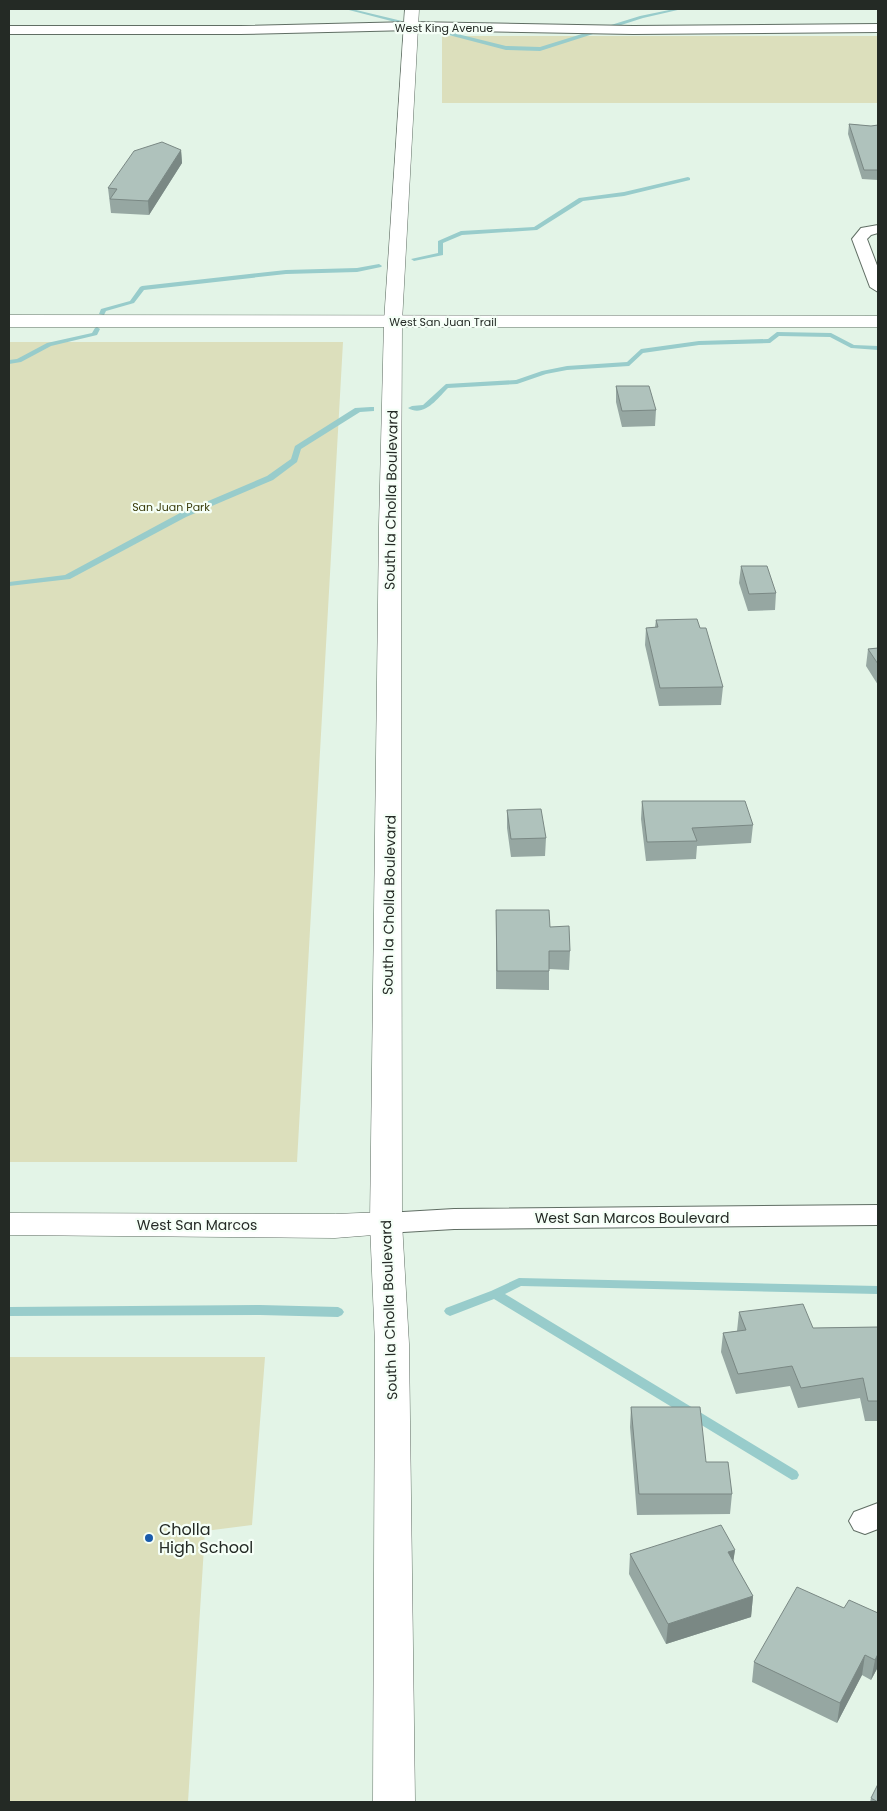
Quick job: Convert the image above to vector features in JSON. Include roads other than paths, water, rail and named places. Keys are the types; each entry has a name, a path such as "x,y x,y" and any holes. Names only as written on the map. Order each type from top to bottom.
{"main road":[{"name":"South la Cholla Boulevard","path":"394,1802 392,1344 386,1223 392,322 412,18"},
{"name":"West San Juan Trail","path":"9,321 878,322"},
{"name":"West San Marcos","path":"9,1224 334,1226 386,1223"}],"street":[{"name":"West King Avenue","path":"9,30 240,30 412,18 633,30 878,28"},
{"path":"878,229 866,231 859,239 878,287"},
{"name":"West San Marcos Boulevard","path":"386,1223 454,1219 878,1215"}],"waterway":[{"path":"347,9 399,21"},
{"path":"425,28 506,48 540,49 642,17 680,9"},
{"path":"414,259 441,254 440,242 461,233 535,229 581,199 624,194 688,179"},
{"path":"102,314 103,310 132,302 142,288 286,272 357,270 379,266"},
{"path":"9,362 19,361 49,344 95,334 97,329"},
{"path":"412,408 425,407 446,386 517,382 544,372 567,368 629,364 641,351 699,343 770,341 777,334 831,335 853,347 878,348"},
{"path":"9,584 67,577 183,515 270,478 294,460 298,448 358,410 371,409"},
{"path":"495,1294 519,1282 878,1290"},
{"path":"450,1311 495,1294"},
{"path":"495,1294 792,1475"},
{"path":"9,1312 260,1310 338,1312"}],"place":[{"name":"Cholla High School","path":"149,1538"}],"park label":[{"name":"San Juan Park","path":"171,507"}]}
